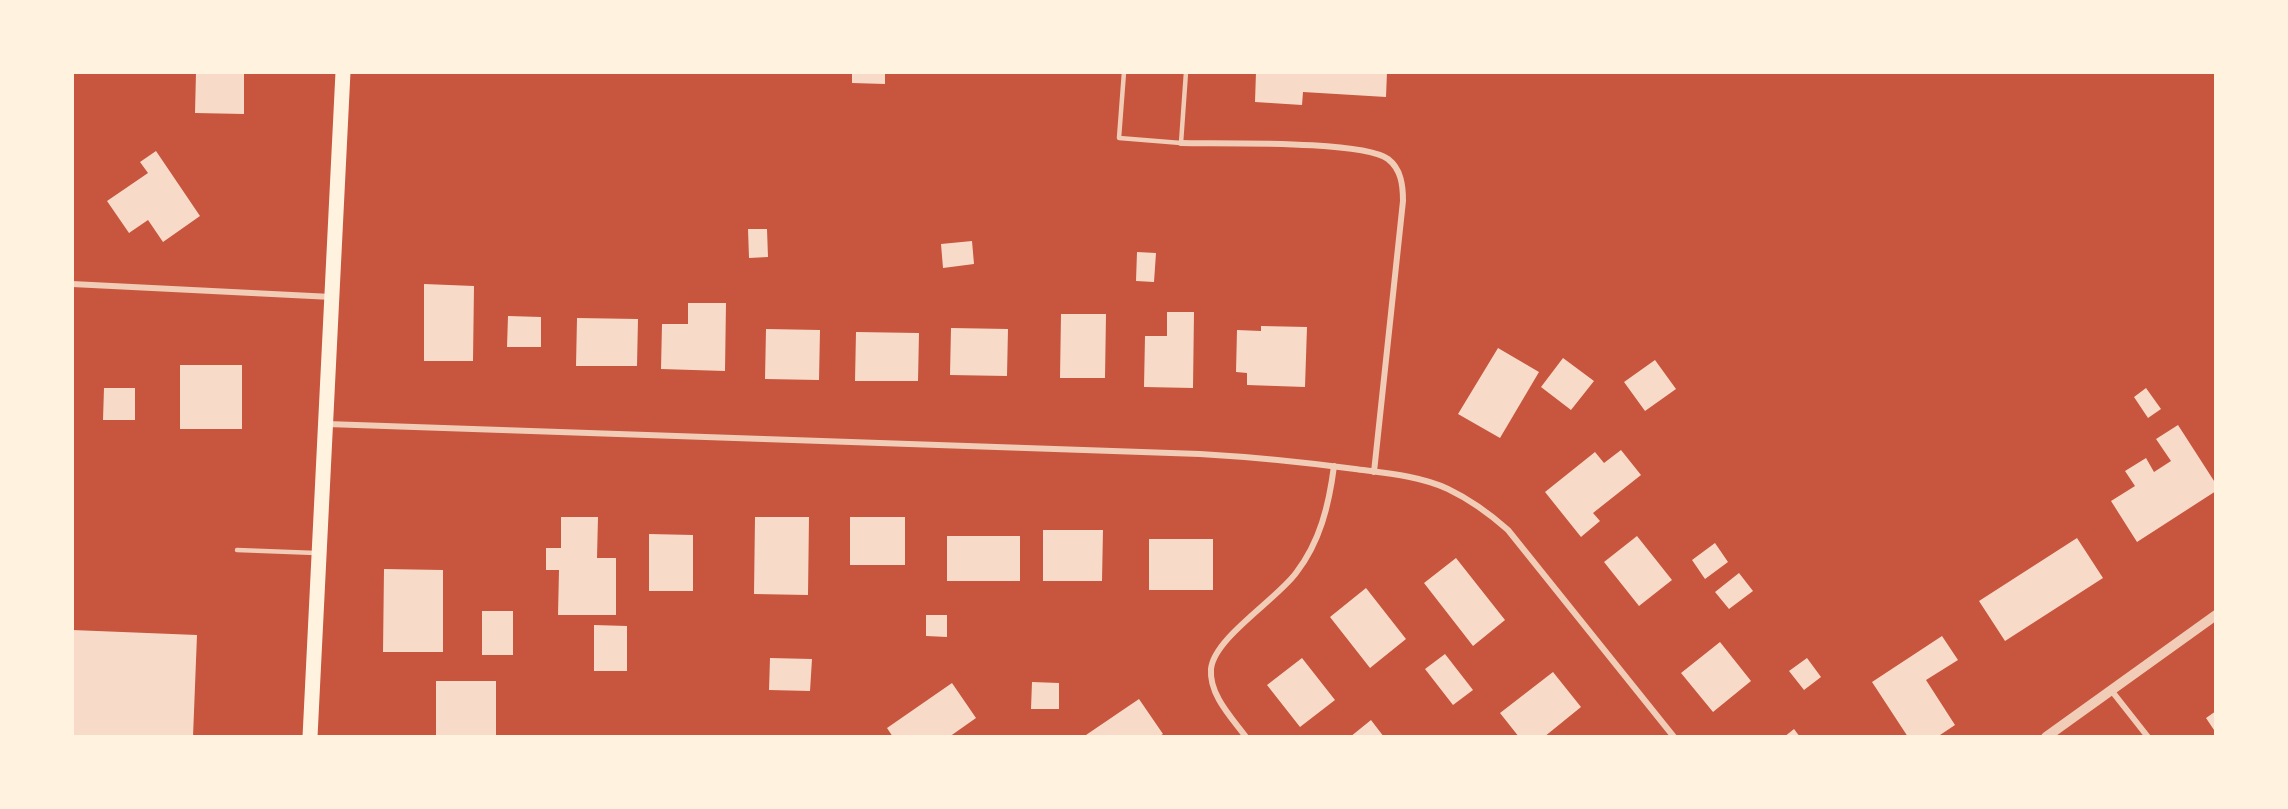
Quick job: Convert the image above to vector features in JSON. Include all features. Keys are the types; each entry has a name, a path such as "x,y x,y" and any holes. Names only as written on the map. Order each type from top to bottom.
{"main road":[{"path":"310,737 343,72"}],"street":[{"path":"1181,143 1356,149 1385,157 1400,175 1403,201 1374,472"},
{"path":"72,284 332,297"},
{"path":"325,424 1200,454 1334,466 1422,480 1466,498 1502,524 1674,737"},
{"path":"1246,737 1216,693 1211,668 1214,658 1231,635 1296,574 1325,516 1334,466"},
{"path":"2046,737 2216,615"},
{"path":"2111,690 2148,737"}],"lane":[{"path":"1124,72 1119,138 1181,143 1186,72"},
{"path":"237,550 319,553"}],"building":[{"path":"196,72 244,72 244,114 195,113"},
{"path":"852,72 885,72 885,84 852,83"},
{"path":"1256,72 1387,72 1386,97 1303,92 1302,105 1255,102"},
{"path":"156,151 200,216 163,242 148,220 129,233 107,201 148,173 140,162"},
{"path":"748,229 767,229 768,257 749,258"},
{"path":"972,241 974,264 943,268 941,244"},
{"path":"1137,252 1156,253 1154,282 1136,281"},
{"path":"424,284 474,286 473,361 424,361"},
{"path":"688,303 726,303 725,371 661,369 662,324 688,324"},
{"path":"1167,312 1194,312 1193,388 1144,387 1145,336 1167,336"},
{"path":"1061,314 1106,314 1105,378 1060,378"},
{"path":"508,316 541,317 541,347 507,347"},
{"path":"577,318 638,319 637,366 576,366"},
{"path":"1261,326 1307,327 1305,387 1247,385 1247,373 1236,372 1237,330 1261,331"},
{"path":"951,328 1008,329 1007,376 950,375"},
{"path":"766,329 820,330 819,380 765,379"},
{"path":"856,332 919,333 918,381 855,381"},
{"path":"1498,348 1539,372 1500,438 1458,414"},
{"path":"1563,358 1594,381 1571,410 1541,387"},
{"path":"1655,360 1676,389 1645,411 1624,382"},
{"path":"180,365 242,365 242,429 180,429"},
{"path":"104,388 135,388 135,420 103,420"},
{"path":"2146,388 2161,409 2148,418 2134,397"},
{"path":"2178,425 2216,484 2216,491 2137,542 2111,501 2135,486 2125,471 2146,458 2154,472 2171,461 2156,439"},
{"path":"1621,450 1641,475 1593,513 1600,521 1581,537 1545,492 1595,452 1604,463"},
{"path":"561,517 598,517 597,558 616,558 616,615 558,615 559,570 546,570 546,548 561,548"},
{"path":"755,517 809,517 808,595 754,594"},
{"path":"850,517 905,517 905,565 850,565"},
{"path":"1043,530 1103,530 1102,581 1043,581"},
{"path":"649,534 693,535 693,591 649,591"},
{"path":"947,536 1020,536 1020,581 947,581"},
{"path":"1637,536 1672,580 1639,606 1604,562"},
{"path":"2077,538 2103,578 2005,641 1979,601"},
{"path":"1149,539 1213,539 1213,590 1149,590"},
{"path":"1715,543 1728,562 1705,579 1692,560"},
{"path":"1456,558 1505,620 1473,646 1424,583"},
{"path":"384,569 443,570 443,652 383,652"},
{"path":"1739,573 1753,591 1729,609 1715,592"},
{"path":"1366,588 1406,639 1370,668 1330,617"},
{"path":"482,611 513,611 513,655 482,655"},
{"path":"926,615 947,615 947,637 926,636"},
{"path":"594,625 627,626 627,671 594,671"},
{"path":"72,630 197,635 193,737 72,737"},
{"path":"1942,636 1958,660 1926,680 1955,725 1937,737 1908,737 1872,682"},
{"path":"1720,642 1751,681 1713,712 1681,673"},
{"path":"1445,654 1473,690 1453,705 1425,669"},
{"path":"770,658 812,659 810,691 769,690"},
{"path":"1302,658 1335,700 1300,727 1267,685"},
{"path":"1807,658 1821,677 1804,690 1789,671"},
{"path":"1553,672 1581,707 1544,737 1519,737 1500,713"},
{"path":"436,681 496,681 496,737 436,737"},
{"path":"1032,682 1059,683 1059,709 1031,709"},
{"path":"952,683 976,718 949,737 893,737 887,728"},
{"path":"1139,699 1163,734 1158,737 1083,737"},
{"path":"2216,711 2216,733 2206,718"},
{"path":"1371,720 1384,737 1350,737"},
{"path":"1794,729 1800,737 1784,737"}]}
